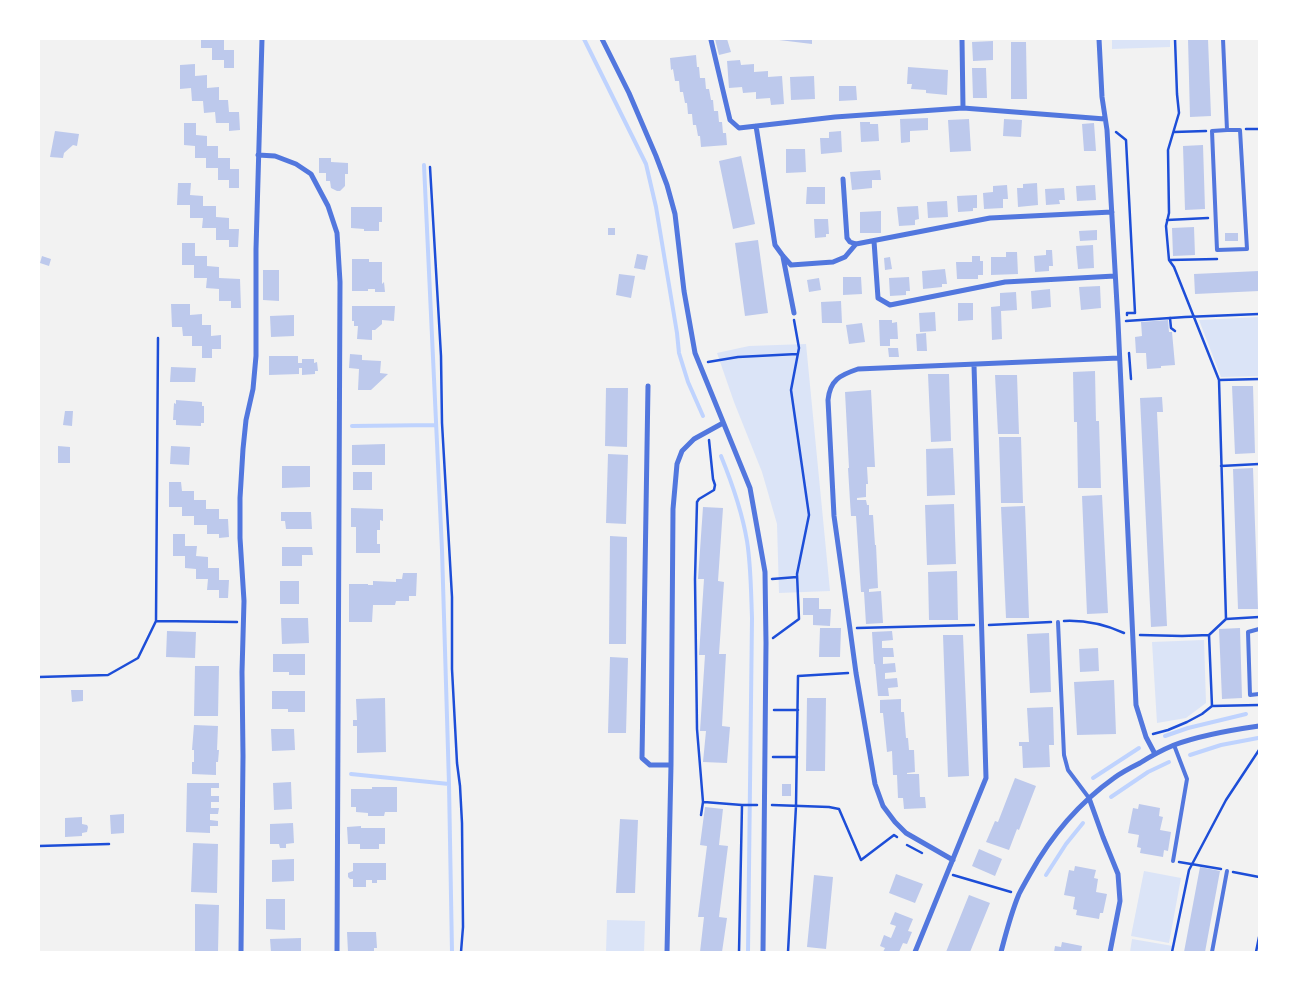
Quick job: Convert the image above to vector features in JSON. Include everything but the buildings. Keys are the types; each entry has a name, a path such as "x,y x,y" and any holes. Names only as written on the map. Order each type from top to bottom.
{"street":[{"path":"241,952 244,601 240,538 240,484 244,439 256,356 256,249 262,39"},
{"path":"602,39 629,93 668,185 675,214 684,291 695,353 750,488 765,572 763,952"},
{"path":"962,39 963,108"},
{"path":"1099,39 1100,77 1112,212 1136,705 1146,737 1155,754"},
{"path":"711,40 730,120 739,128 835,117 963,108 1105,119"},
{"path":"756,126 775,245 783,256 791,265 833,262 845,257 856,244"},
{"path":"258,155 275,156 296,164 311,174 328,206 337,233 340,282 337,952"},
{"path":"843,178 847,238 850,242 856,244 990,218 1112,212"},
{"path":"874,241 878,298 890,305 1005,282 1115,276"},
{"path":"783,256 794,313"},
{"path":"953,860 906,833 882,806 873,772 856,673 834,516 829,392 832,384 839,377 858,369 1119,358"},
{"path":"915,952 986,778 974,365"},
{"path":"648,386 642,758 650,765 671,765"},
{"path":"667,952 671,765 672,509 677,464 682,451 694,439 723,423"},
{"path":"1000,952 1019,894 1037,862 1051,841 1089,798 1116,777 1174,745 1211,734 1259,726"},
{"path":"1089,798 1118,874 1120,900 1110,952"}],"lane":[{"path":"1223,39 1227,130"},
{"path":"1240,130 1247,249 1217,250 1212,131 1240,130"},
{"path":"1058,622 1064,755 1068,770 1089,798"},
{"path":"1259,629 1248,632 1250,695 1259,694"},
{"path":"1173,861 1187,779 1174,745"},
{"path":"1212,952 1228,871"}],"path":[{"path":"1175,39 1179,113 1168,150 1169,213 1166,226 1169,260 1174,267 1219,380 1226,619"},
{"path":"1115,124 1116,133 1126,140 1136,313 1127,313 1127,321 1259,314"},
{"path":"1240,130 1259,129"},
{"path":"1174,132 1212,131"},
{"path":"430,167 452,597 452,670 462,823 463,927 461,952"},
{"path":"1168,220 1216,218"},
{"path":"1169,260 1217,259 1217,250"},
{"path":"766,643 798,619 797,577 809,515 791,390 799,348 794,313"},
{"path":"1170,318 1171,328 1175,331"},
{"path":"39,677 108,675 138,658 156,621 158,338"},
{"path":"1129,350 1131,379"},
{"path":"699,364 738,357 798,354"},
{"path":"1219,380 1259,378"},
{"path":"701,815 703,802 697,729 695,579 697,502 714,490 715,485 708,431"},
{"path":"1221,466 1259,464"},
{"path":"765,579 797,577"},
{"path":"850,628 1072,621 1088,622 1124,633 1182,636 1209,635 1226,619 1259,617"},
{"path":"156,621 244,622"},
{"path":"1209,635 1212,706"},
{"path":"788,952 796,806 798,676 856,673"},
{"path":"1146,737 1187,722 1212,706 1259,705"},
{"path":"765,710 798,710"},
{"path":"1172,952 1188,870 1226,800 1259,750"},
{"path":"764,756 797,757"},
{"path":"703,802 756,805"},
{"path":"739,952 743,805"},
{"path":"764,805 840,809 861,860 894,835 899,839"},
{"path":"904,843 923,854"},
{"path":"39,846 110,844"},
{"path":"1173,861 1211,867"},
{"path":"948,873 1019,894"},
{"path":"1240,874 1259,876"},
{"path":"1256,952 1259,937"}],"shaded area":[{"path":"1112,39 1170,39 1170,47 1112,49"},
{"path":"1259,317 1259,376 1221,377 1199,320"},
{"path":"806,344 830,591 779,593 777,524 762,472 717,353 749,346"},
{"path":"1204,640 1206,703 1186,718 1157,723 1152,642"},
{"path":"1144,871 1181,878 1169,943 1131,936"},
{"path":"607,920 645,921 644,952 606,952"},
{"path":"1132,939 1173,946 1172,952 1130,952"}],"waterway":[{"path":"584,39 646,164 656,207 679,353 688,382 703,416"},
{"path":"424,165 442,550 452,952"},
{"path":"352,426 436,425"},
{"path":"721,456 733,487 745,530 751,579 748,952"},
{"path":"1165,736 1188,728 1246,714"},
{"path":"1190,755 1221,745 1258,738"},
{"path":"1093,778 1139,748"},
{"path":"1111,797 1148,772 1169,762"},
{"path":"351,774 449,784"},
{"path":"1046,875 1066,844 1083,823"}]}
